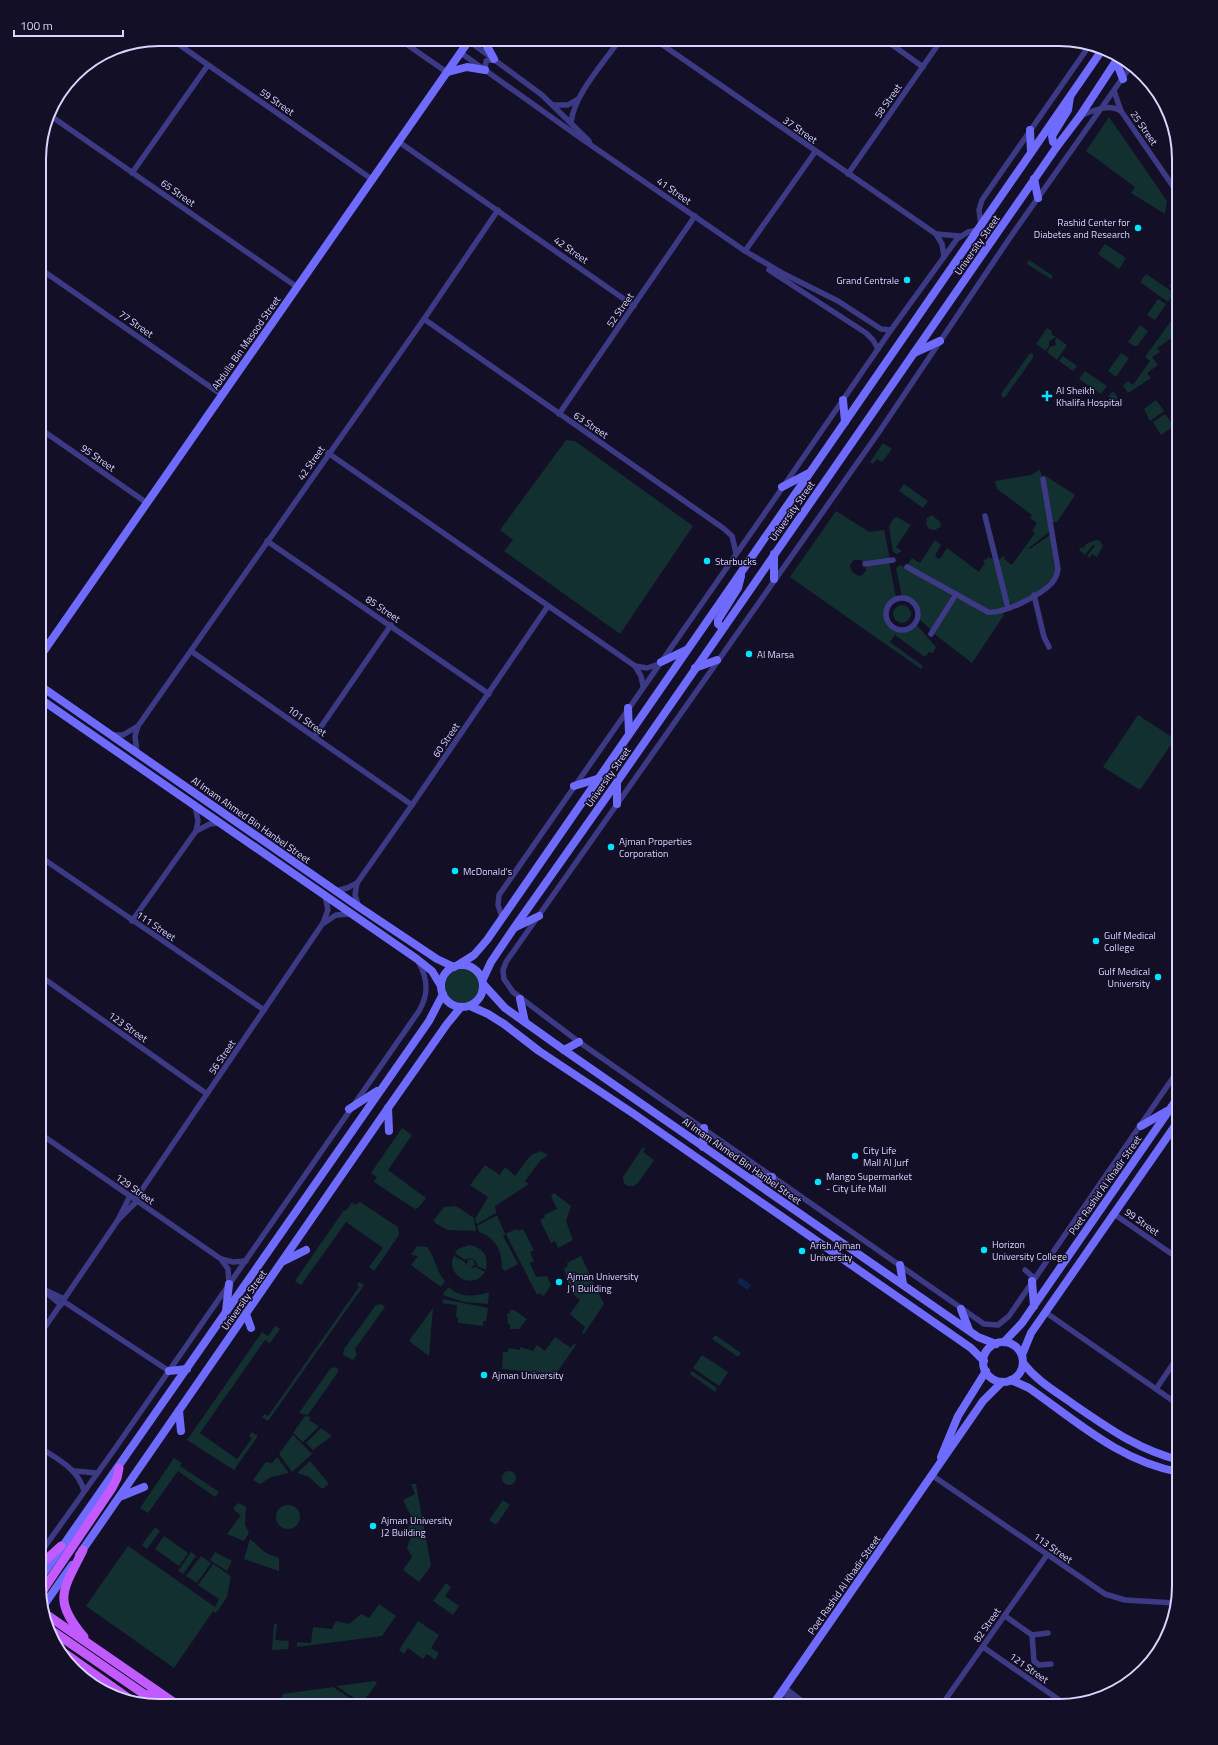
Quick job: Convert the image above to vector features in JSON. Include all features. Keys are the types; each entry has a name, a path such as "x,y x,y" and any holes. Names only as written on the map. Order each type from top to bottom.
{"main road":[{"path":"46,1586 112,1488 117,1478 119,1468"},
{"path":"46,1560 61,1546"},
{"path":"83,1550 65,1588 63,1605 72,1622 90,1644"},
{"path":"51,1617 168,1699"},
{"path":"57,1634 144,1694 157,1697 164,1696"},
{"path":"73,1659 119,1691"}],"street":[{"name":"59 Street","path":"181,46 373,180"},
{"path":"410,46 448,73 467,67 485,70 486,61 494,59 487,46"},
{"name":"Abdulla Bin Masood Street","path":"46,648 466,46"},
{"name":"41 Street","path":"478,46 554,105 593,146"},
{"path":"571,122 579,97 615,46"},
{"name":"37 Street","path":"664,46 815,152 936,234 960,236"},
{"path":"894,46 923,67"},
{"name":"58 Street","path":"848,174 937,46"},
{"path":"502,916 498,905 499,895 643,686 944,256 960,236 980,228 979,210 982,200 1087,49"},
{"name":"41 Street","path":"461,53 745,251 784,274 838,301 881,329 891,330"},
{"name":"University Street","path":"456,966 470,958 481,948 1099,54"},
{"name":"University Street","path":"483,982 496,954 617,782 1034,179 1080,116 1116,62"},
{"path":"1119,63 1122,79"},
{"path":"132,172 208,65"},
{"path":"1128,70 1038,198 879,432 717,660 540,916 506,962 503,970 504,979 508,986 520,999 579,1042 900,1265 961,1310 984,1324 998,1325 1009,1316 1172,1080"},
{"name":"25 Street","path":"1114,91 1122,111 1172,185"},
{"path":"1058,145 1053,142 1052,136 1068,110 1070,96"},
{"path":"554,105 568,105 579,97"},
{"name":"25 Street","path":"1080,116 1102,108 1114,108 1122,111"},
{"name":"65 Street","path":"54,118 297,287"},
{"path":"1030,130 1031,152"},
{"name":"42 Street","path":"400,142 634,306"},
{"path":"745,251 815,152"},
{"path":"1034,179 1038,198"},
{"name":"42 Street","path":"137,753 135,742 138,726 328,453 424,319 498,210"},
{"name":"52 Street","path":"559,414 695,216"},
{"path":"936,234 942,244 944,256"},
{"name":"41 Street","path":"745,251 749,256 772,272 866,333 873,340 878,349"},
{"name":"77 Street","path":"46,273 222,395"},
{"name":"63 Street","path":"424,319 723,528 732,536 736,554"},
{"path":"914,354 940,341"},
{"path":"843,400 845,422"},
{"name":"95 Street","path":"46,433 147,504"},
{"path":"328,453 635,666 641,676 643,686"},
{"path":"782,487 809,472"},
{"path":"907,567 988,612 1000,612 1034,596 1053,582 1058,569 1043,479"},
{"path":"985,516 1008,608"},
{"name":"85 Street","path":"267,541 391,625 488,694"},
{"path":"774,554 774,579"},
{"path":"865,564 893,560"},
{"path":"723,628 718,624 718,620 738,588 741,573"},
{"path":"931,634 956,594"},
{"path":"1034,596 1045,641 1049,647"},
{"path":"900,598 909,600 916,606 916,620 910,627 901,630 889,624 886,610 895,599 900,598"},
{"name":"60 Street","path":"357,883 548,606"},
{"path":"314,737 391,625"},
{"path":"635,666 647,668 686,650"},
{"name":"101 Street","path":"191,651 412,805"},
{"path":"695,668 717,660"},
{"name":"Al Imam Ahmed Bin Hanbel Street","path":"46,690 359,907 437,959 456,966"},
{"name":"Al Imam Ahmed Bin Hanbel Street","path":"46,703 417,959 432,971 442,990"},
{"path":"628,708 630,733"},
{"path":"111,735 123,734 138,726"},
{"path":"574,786 597,779"},
{"path":"617,782 617,804"},
{"path":"195,805 198,815 196,831"},
{"path":"132,921 196,831 210,824 220,823"},
{"name":"111 Street","path":"46,861 264,1010"},
{"path":"336,891 357,883"},
{"path":"357,883 355,895 359,907"},
{"name":"56 Street","path":"46,1326 118,1220 207,1094 323,923 328,910 325,896"},
{"path":"323,923 336,915 352,914"},
{"path":"514,928 540,916"},
{"path":"46,1545 169,1371 423,1004 426,996 426,980 417,959"},
{"path":"464,965 476,969 483,982 480,998 470,1006 461,1008 452,1005 442,990 446,973 456,966 464,965"},
{"name":"123 Street","path":"46,980 207,1094"},
{"name":"Al Imam Ahmed Bin Hanbel Street","path":"483,982 497,1001 564,1050 982,1339 1000,1343"},
{"name":"University Street","path":"46,1569 61,1546 119,1468 433,1015 442,990"},
{"path":"520,999 525,1022"},
{"path":"470,1006 488,1014 504,1024 539,1051 634,1114 971,1348 984,1361"},
{"name":"University Street","path":"47,1601 122,1496 388,1108 447,1024 461,1008"},
{"path":"564,1050 579,1042"},
{"path":"349,1109 381,1088"},
{"name":"Poet Rashid Al Khadir Street","path":"1000,1343 1018,1329 1172,1106"},
{"path":"388,1108 389,1131"},
{"path":"1141,1126 1169,1110"},
{"path":"703,1147 704,1128"},
{"path":"1172,1130 1028,1338 1023,1359 1017,1376 1011,1380 1002,1382 992,1378 986,1370 984,1361 987,1351 1000,1343 1017,1348 1023,1359 1038,1379 1118,1435 1149,1451 1172,1458"},
{"name":"129 Street","path":"46,1138 221,1259 233,1262 246,1260"},
{"path":"751,1179 772,1177"},
{"name":"99 Street","path":"1114,1214 1172,1254"},
{"path":"283,1262 306,1250"},
{"path":"221,1259 228,1269 229,1284 226,1312"},
{"path":"900,1265 903,1284"},
{"path":"1025,1270 1033,1280 1034,1306"},
{"path":"46,1292 169,1371 187,1369"},
{"path":"961,1310 969,1330"},
{"path":"1045,1312 1172,1400"},
{"path":"246,1314 251,1328"},
{"path":"1156,1389 1172,1365"},
{"name":"Poet Rashid Al Khadir Street","path":"933,1476 958,1416 986,1370"},
{"path":"1011,1380 1029,1388 1129,1457 1156,1468 1172,1471"},
{"name":"Poet Rashid Al Khadir Street","path":"777,1699 933,1476 983,1401 1002,1382"},
{"path":"179,1411 181,1431"},
{"path":"46,1452 74,1471 81,1481 84,1491"},
{"path":"74,1471 97,1473"},
{"name":"113 Street","path":"933,1476 1096,1588 1114,1598 1135,1602 1171,1603"},
{"path":"122,1496 144,1487"},
{"name":"82 Street","path":"946,1699 1048,1555"},
{"path":"1005,1616 1032,1635 1048,1633"},
{"path":"1032,1635 1034,1661 1039,1665 1051,1664"},
{"name":"121 Street","path":"983,1647 1059,1699"},
{"path":"783,1690 795,1699"},
{"path":"783,1690 797,1699"}],"green space":[{"path":"1109,117 1167,201 1165,214 1131,193 1135,187 1086,151"},
{"path":"1105,244 1126,258 1119,269 1098,254"},
{"path":"1029,260 1053,276 1051,279 1027,264"},
{"path":"1146,274 1172,292 1172,296 1168,302 1140,282"},
{"path":"1158,299 1166,304 1155,320 1147,315"},
{"path":"1171,321 1172,338 1157,348 1160,352 1152,357 1158,365 1147,373 1151,378 1128,393 1123,386 1128,381 1133,385 1150,361 1145,357"},
{"path":"1140,325 1148,331 1137,346 1134,346 1128,342"},
{"path":"1047,328 1052,331 1051,334 1056,337 1049,341 1049,346 1046,351 1036,344"},
{"path":"1057,338 1067,345 1057,360 1047,352 1050,347 1056,345 1055,340"},
{"path":"1030,353 1033,354 1033,358 1003,398 1001,394"},
{"path":"1121,353 1129,358 1116,377 1108,371"},
{"path":"1063,356 1077,366 1073,371 1059,361"},
{"path":"1085,371 1107,386 1101,394 1079,379"},
{"path":"1113,391 1117,396 1117,404 1108,397"},
{"path":"1156,400 1164,411 1150,421 1144,409"},
{"path":"1165,414 1172,423 1172,427 1161,435 1153,422"},
{"path":"566,440 575,441 693,526 620,634 504,551 513,540 500,530"},
{"path":"883,443 892,449 882,462 877,459 873,464 870,462"},
{"path":"1039,470 1041,472 1050,531 1029,548 1030,549 1051,534 1056,565 1055,576 1052,582 1040,591 1012,604 1009,603 998,561 1003,556 1005,557 1004,559 1012,565 1035,533 1032,531 1037,523 1030,518 1032,515 997,489 995,481 1031,475"},
{"path":"1044,475 1075,495 1057,522 1051,522"},
{"path":"904,484 928,501 923,508 899,491"},
{"path":"836,511 869,532 884,530 890,559 864,563 861,560 854,560 850,567 853,573 861,576 866,571 865,565 889,561 896,597 889,603 885,610 885,617 888,624 893,629 900,631 907,629 915,623 936,647 933,653 929,652 925,657 895,635 890,642 923,666 921,669 790,577"},
{"path":"932,515 941,523 940,527 935,530 929,529 926,524 927,518"},
{"path":"897,517 911,525 896,547 902,551 897,554 893,552 889,526 894,518"},
{"path":"935,540 941,545 935,555 937,558 940,559 947,548 979,572 985,563 983,561 985,559 986,560 988,557 994,559 1006,605 1004,608 992,611 907,565 912,558 920,563"},
{"path":"1096,540 1100,541 1103,546 1097,557 1092,554 1090,558 1087,556 1095,546 1093,545 1085,555 1079,550 1086,544"},
{"path":"900,565 952,594 931,630 918,618 916,607 912,601 902,597 896,568"},
{"path":"958,598 988,613 1002,612 1004,615 972,663 933,633 955,599"},
{"path":"898,605 906,605 911,610 909,621 906,623 898,623 893,618 893,610"},
{"path":"1138,715 1172,737 1172,743 1140,790 1103,767"},
{"path":"467,969 476,974 480,980 480,994 476,1000 467,1005 459,1005 450,1000 446,994 445,983 450,974 456,970"},
{"path":"402,1128 412,1135 388,1170 426,1198 418,1208 415,1209 374,1182 377,1177 371,1173"},
{"path":"643,1147 645,1148 643,1152 654,1160 638,1183 634,1186 628,1186 624,1183 623,1177"},
{"path":"541,1151 548,1155 540,1161 525,1181 529,1184 495,1206 496,1213 477,1224 475,1219 488,1197 470,1185 485,1165 500,1175 505,1167 515,1176 531,1155"},
{"path":"554,1193 571,1206 566,1221 573,1240 558,1248 555,1241 551,1243 540,1220 545,1217 544,1215 557,1209 551,1196"},
{"path":"352,1202 355,1205 360,1202 398,1227 399,1235 374,1271 369,1267 383,1248 346,1222 301,1285 295,1281 344,1210 346,1211"},
{"path":"456,1206 474,1218 476,1231 448,1230 435,1223 434,1220 444,1207"},
{"path":"497,1215 505,1234 516,1229 518,1231 523,1229 534,1250 530,1252 534,1261 530,1263 536,1277 547,1276 551,1285 544,1296 539,1293 537,1295 506,1234 503,1236 518,1264 505,1271 502,1268 501,1256 497,1246 490,1238 479,1232 477,1226"},
{"path":"469,1245 478,1248 484,1253 487,1261 486,1270 477,1266 473,1259 469,1258 465,1260 455,1253 458,1249"},
{"path":"417,1246 427,1247 430,1251 445,1281 441,1287 411,1265 418,1256 411,1255"},
{"path":"454,1256 465,1262 466,1266 468,1260 473,1259 475,1265 470,1268 476,1267 485,1272 476,1280 464,1280 453,1270 452,1263"},
{"path":"581,1256 604,1304 584,1334 582,1332 585,1327 570,1314 580,1300 572,1293 574,1289 569,1286 564,1268 568,1266 567,1263"},
{"path":"359,1282 364,1285 268,1421 262,1417 265,1414 268,1416 359,1287 357,1285"},
{"path":"449,1287 453,1291 468,1296 489,1292 488,1304 464,1302 443,1295"},
{"path":"443,1299 488,1308 486,1321 483,1321 483,1326 458,1323 458,1318 456,1317 457,1305 442,1303"},
{"path":"381,1304 385,1307 355,1349 357,1355 353,1360 343,1355 344,1349 376,1305"},
{"path":"433,1308 429,1356 409,1341"},
{"path":"510,1310 514,1310 527,1319 519,1329 510,1329 507,1314 510,1313"},
{"path":"275,1326 280,1329 270,1343 265,1340 200,1433 237,1459 252,1438 249,1436 252,1432 258,1436 234,1470 187,1440 262,1332 268,1336"},
{"path":"715,1335 741,1353 738,1357 712,1339"},
{"path":"555,1337 571,1348 574,1343 576,1345 556,1374 502,1369 503,1352 508,1352 508,1348 520,1350 520,1347 533,1351 537,1345 545,1351"},
{"path":"702,1355 728,1372 719,1386 693,1368"},
{"path":"334,1367 338,1369 338,1372 308,1415 299,1413 330,1369"},
{"path":"692,1371 717,1388 715,1392 690,1374"},
{"path":"305,1416 311,1417 309,1420 319,1426 303,1442 293,1433"},
{"path":"321,1428 332,1436 313,1450 306,1443"},
{"path":"293,1435 312,1454 292,1472 279,1454"},
{"path":"277,1457 289,1473 271,1477 260,1484 253,1480 266,1462 272,1463"},
{"path":"174,1458 182,1463 180,1466 219,1492 215,1497 178,1471 148,1513 140,1508"},
{"path":"310,1461 329,1484 322,1489 309,1477 297,1473"},
{"path":"506,1471 512,1471 516,1475 516,1481 512,1485 506,1485 502,1481 502,1475"},
{"path":"411,1484 416,1484 431,1566 419,1582 403,1570 412,1557 407,1548 411,1536 408,1529 412,1518 403,1500 415,1494"},
{"path":"503,1500 510,1505 496,1525 489,1520"},
{"path":"238,1503 246,1507 245,1525 249,1533 244,1541 227,1534 241,1515 234,1510 234,1507"},
{"path":"288,1505 296,1509 300,1517 296,1525 288,1529 280,1525 276,1517 280,1509"},
{"path":"155,1527 160,1531 147,1549 142,1545"},
{"path":"164,1536 188,1553 179,1566 155,1549"},
{"path":"250,1539 266,1553 279,1558 279,1571 244,1559"},
{"path":"128,1546 215,1607 219,1599 198,1585 213,1564 231,1576 227,1597 216,1613 213,1611 174,1668 86,1606"},
{"path":"191,1552 196,1556 183,1574 178,1571"},
{"path":"215,1552 232,1561 227,1571 210,1560"},
{"path":"201,1556 211,1563 197,1583 186,1576"},
{"path":"446,1583 451,1587 445,1596 459,1606 453,1615 433,1601"},
{"path":"379,1604 396,1616 382,1636 297,1647 297,1642 311,1643 313,1627 332,1629 336,1621 349,1624 361,1614 369,1618"},
{"path":"418,1621 439,1635 431,1648 439,1653 435,1660 427,1654 423,1659 408,1648 404,1654 399,1650"},
{"path":"274,1624 277,1624 275,1640 289,1641 288,1649 272,1650"},
{"path":"375,1681 377,1683 365,1699 356,1699 336,1686"},
{"path":"333,1687 351,1699 281,1699 283,1694"}],"water":[{"path":"740,1277 751,1285 747,1290 737,1282"}],"place":[{"name":"Rashid Center for Diabetes and Research","path":"1138,228"},
{"name":"Grand Centrale","path":"907,280"},
{"name":"Al Sheikh Khalifa Hospital","path":"1047,396"},
{"name":"Starbucks","path":"707,561"},
{"name":"Al Marsa","path":"749,654"},
{"name":"Ajman Properties Corporation","path":"611,847"},
{"name":"McDonald's","path":"455,871"},
{"name":"Gulf Medical College","path":"1096,941"},
{"name":"Gulf Medical University","path":"1158,977"},
{"name":"City Life Mall Al Jurf","path":"855,1156"},
{"name":"Mango Supermarket - City Life Mall","path":"818,1182"},
{"name":"Horizon University College","path":"984,1250"},
{"name":"Arish Ajman University","path":"802,1251"},
{"name":"Ajman University J1 Building","path":"559,1282"},
{"name":"Ajman University","path":"484,1375"},
{"name":"Ajman University J2 Building","path":"373,1526"}]}
